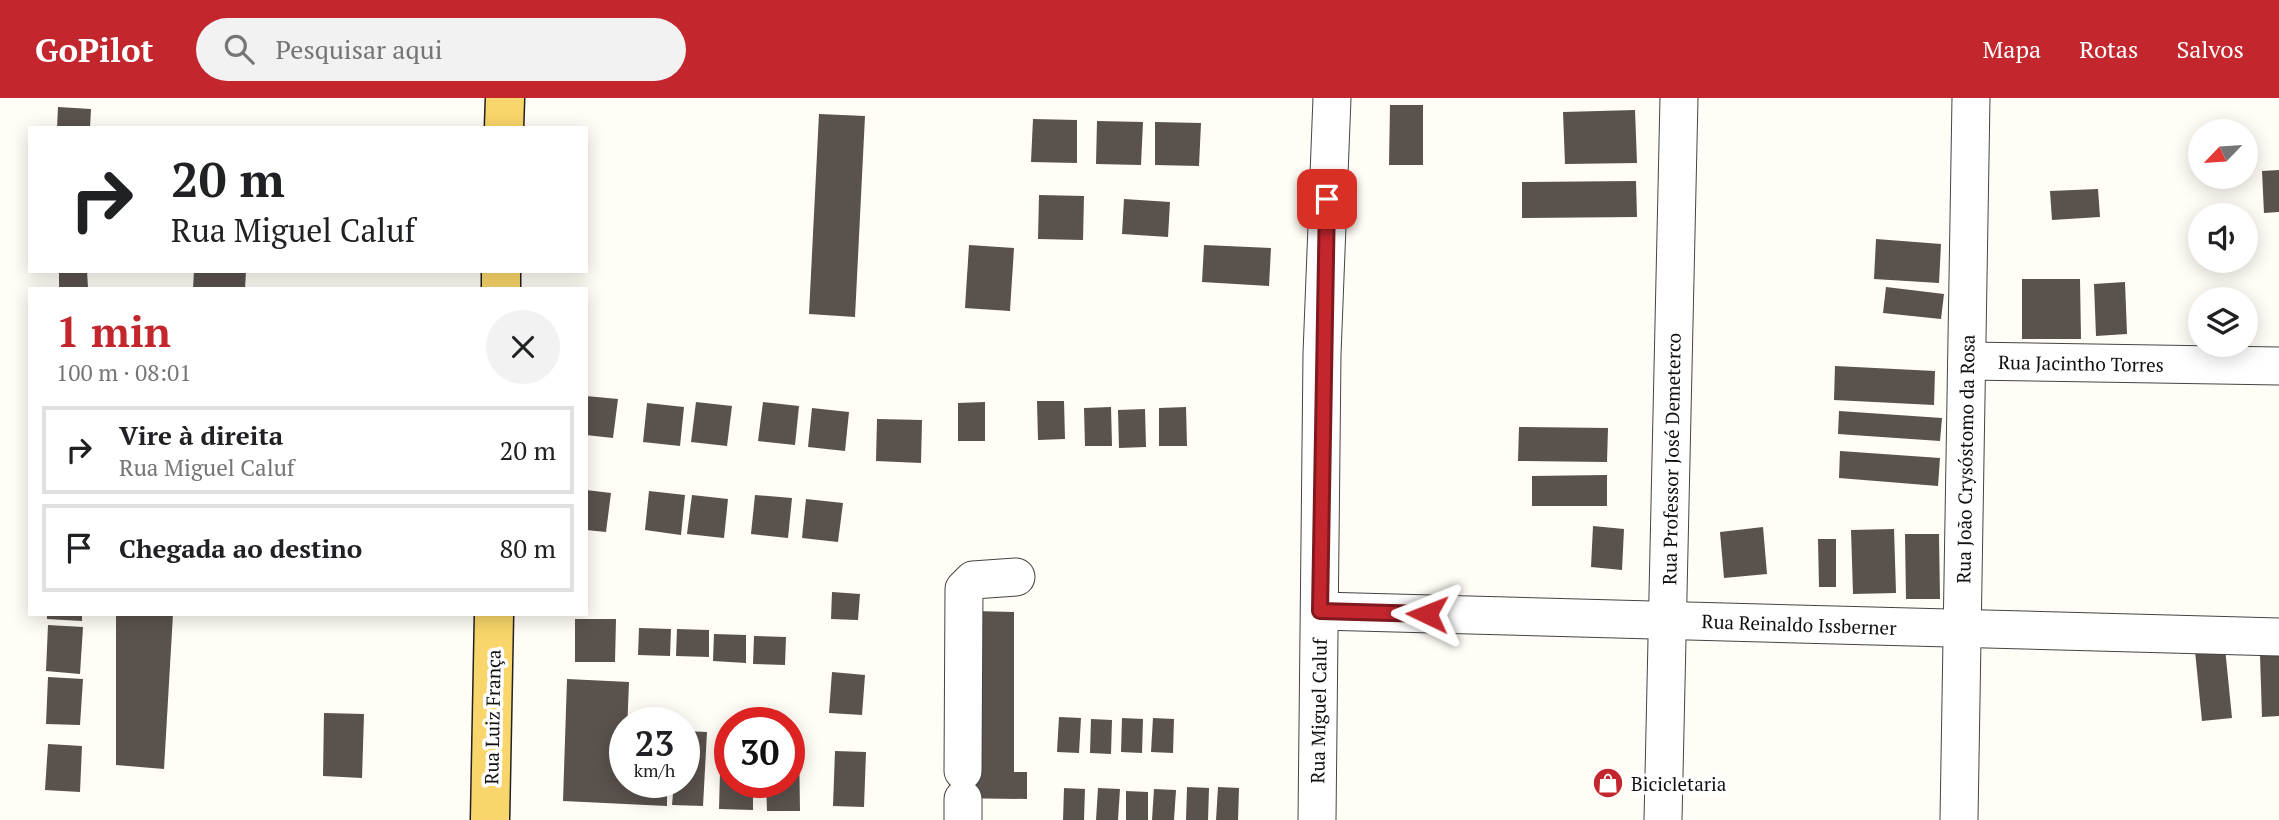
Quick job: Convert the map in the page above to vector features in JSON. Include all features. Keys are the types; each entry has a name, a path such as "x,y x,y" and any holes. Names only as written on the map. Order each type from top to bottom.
{"main road":[{"path":"504,126 505,98"},
{"name":"Rua Luiz França","path":"489,820 494,616"}],"street":[{"name":"Rua Miguel Caluf","path":"1317,820 1322,354 1332,98"},
{"name":"Rua Professor José Demeterco","path":"1663,820 1679,98"},
{"name":"Rua João Crysóstomo da Rosa","path":"1959,820 1971,98"},
{"name":"Rua Jacintho Torres","path":"1967,361 2279,366"},
{"path":"963,797 964,589 973,580 1016,577"},
{"name":"Rua Reinaldo Issberner","path":"1320,611 2279,637"}],"building":[{"path":"1390,105 1423,105 1423,165 1389,165"},
{"path":"58,107 91,109 90,126 57,126"},
{"path":"1635,110 1637,163 1565,164 1563,112"},
{"path":"819,114 865,116 855,317 809,314"},
{"path":"1033,119 1077,120 1077,163 1031,162"},
{"path":"1097,121 1143,122 1141,165 1096,164"},
{"path":"1155,122 1201,123 1199,166 1155,165"},
{"path":"2279,170 2279,212 2264,213 2262,171"},
{"path":"1636,181 1637,217 1522,218 1522,182"},
{"path":"2098,189 2100,217 2052,220 2050,191"},
{"path":"1039,195 1084,196 1083,240 1038,239"},
{"path":"1124,199 1170,202 1168,237 1122,234"},
{"path":"1876,239 1941,244 1939,283 1874,279"},
{"path":"969,245 1014,248 1010,311 965,308"},
{"path":"1204,245 1271,248 1269,286 1202,282"},
{"path":"59,273 87,273 88,287 59,287"},
{"path":"194,273 246,273 245,287 193,287"},
{"path":"2022,279 2080,279 2081,339 2022,339"},
{"path":"2125,282 2127,334 2096,336 2094,284"},
{"path":"1886,287 1944,294 1941,319 1883,313"},
{"path":"1835,366 1935,371 1934,405 1834,400"},
{"path":"588,396 618,399 613,438 588,435"},
{"path":"1037,401 1064,401 1065,439 1038,440"},
{"path":"696,402 732,406 727,446 691,442"},
{"path":"763,402 799,406 795,445 758,441"},
{"path":"985,402 985,441 958,441 958,403"},
{"path":"647,403 684,407 680,446 643,442"},
{"path":"1111,407 1112,446 1085,446 1084,408"},
{"path":"1186,407 1187,446 1159,446 1159,408"},
{"path":"812,408 849,412 845,451 808,447"},
{"path":"1145,409 1146,447 1119,448 1118,410"},
{"path":"1839,411 1942,418 1940,441 1838,434"},
{"path":"877,419 922,420 921,463 876,461"},
{"path":"1519,427 1608,428 1607,462 1518,461"},
{"path":"1840,451 1940,458 1938,486 1839,478"},
{"path":"1607,475 1607,506 1532,506 1532,476"},
{"path":"588,490 611,493 606,532 588,530"},
{"path":"649,491 685,495 681,535 645,530"},
{"path":"692,495 728,499 724,538 687,534"},
{"path":"755,495 792,498 788,538 751,534"},
{"path":"806,499 843,503 838,542 802,538"},
{"path":"1593,526 1624,529 1622,570 1591,567"},
{"path":"1763,527 1767,574 1724,578 1720,532"},
{"path":"1894,529 1896,593 1853,594 1851,530"},
{"path":"1905,534 1939,534 1940,599 1906,599"},
{"path":"1818,539 1836,539 1836,587 1819,587"},
{"path":"832,592 860,594 858,620 831,619"},
{"path":"973,611 1014,612 1014,772 1027,772 1027,799 953,798"},
{"path":"47,616 82,616 82,621 47,619"},
{"path":"116,616 173,616 164,769 116,765"},
{"path":"575,619 616,619 615,662 575,662"},
{"path":"48,625 83,627 80,674 46,671"},
{"path":"639,628 671,629 670,656 638,655"},
{"path":"677,629 709,630 709,657 676,656"},
{"path":"714,634 746,635 746,663 713,661"},
{"path":"754,636 786,637 785,665 753,664"},
{"path":"2225,648 2232,718 2202,721 2195,651"},
{"path":"2279,654 2279,716 2262,717 2260,655"},
{"path":"832,672 865,675 862,715 829,713"},
{"path":"48,677 83,679 80,725 46,724"},
{"path":"567,679 629,682 628,707 609,707 609,798 667,798 667,806 563,801"},
{"path":"324,713 364,714 362,778 323,776"},
{"path":"1059,717 1081,718 1079,753 1057,752"},
{"path":"1122,718 1143,719 1142,753 1121,752"},
{"path":"1153,718 1174,719 1173,753 1151,752"},
{"path":"1091,719 1112,720 1111,754 1090,753"},
{"path":"700,732 707,732 703,806 672,805 673,798 700,798"},
{"path":"48,744 82,746 80,792 45,790"},
{"path":"835,751 866,752 864,807 833,806"},
{"path":"1187,787 1209,788 1208,820 1186,820"},
{"path":"1218,787 1239,788 1238,820 1216,820"},
{"path":"1064,788 1085,789 1084,820 1063,820"},
{"path":"1098,788 1120,789 1118,820 1096,820"},
{"path":"1154,789 1176,790 1174,820 1152,820"},
{"path":"1126,791 1148,792 1148,820 1126,820"},
{"path":"719,798 753,798 753,810 719,809"},
{"path":"767,798 800,798 800,811 767,811"}],"place":[{"name":"Bicicletaria","path":"1608,783"}],"route":[{"path":"1327,199 1322,354 1320,611 1427,614"}]}
